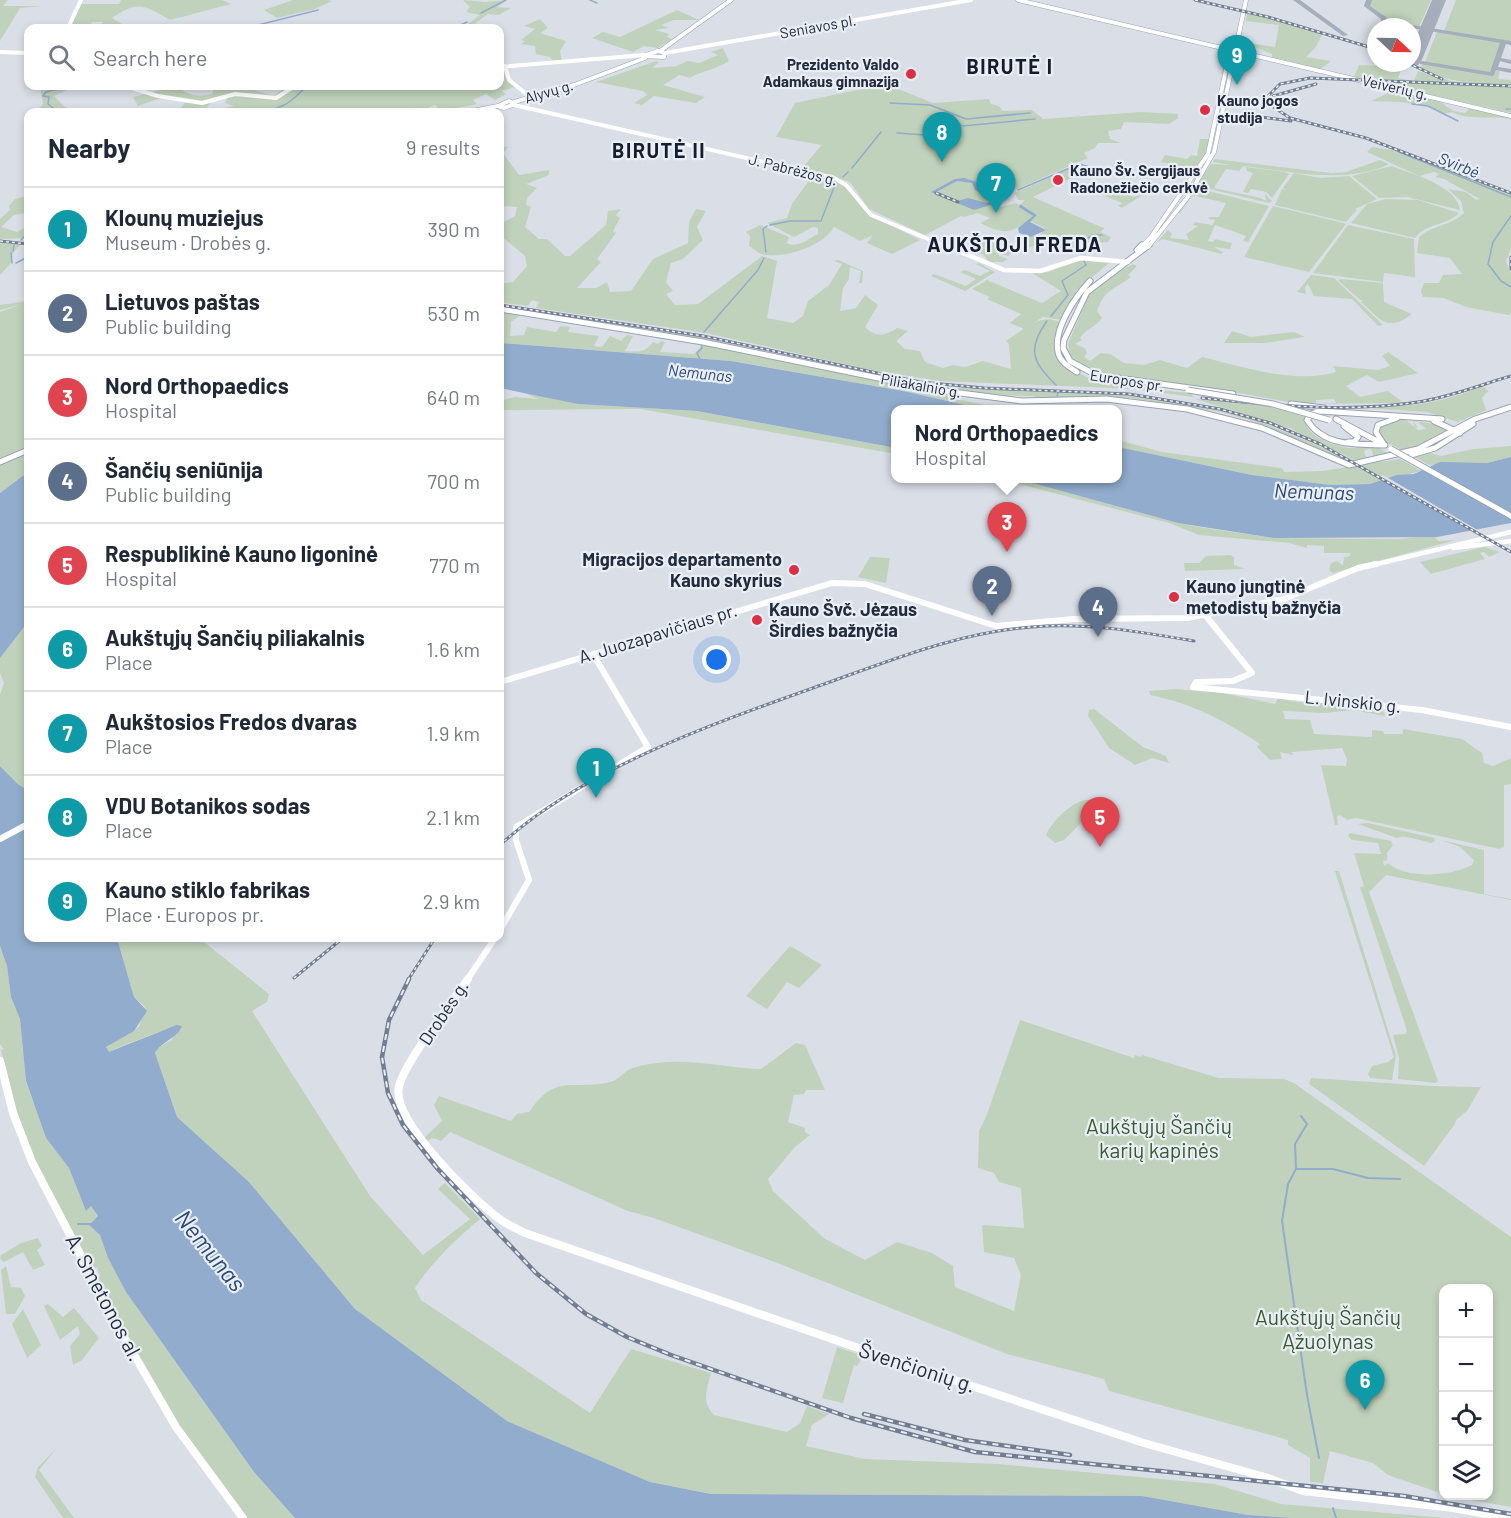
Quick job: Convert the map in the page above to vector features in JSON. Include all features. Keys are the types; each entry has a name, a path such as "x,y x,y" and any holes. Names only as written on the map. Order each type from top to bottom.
{"main road":[{"path":"663,52 731,0"},
{"name":"Veiverių g.","path":"1018,0 1511,116"},
{"name":"Europos pr.","path":"1244,0 1229,66 1216,141 1206,163 1153,242 1128,262 1101,278 1083,295 1063,343 1066,357 1081,369 1102,377 1291,404 1333,420"},
{"name":"Seniavos pl.","path":"663,52 663,58 644,56 663,52"},
{"name":"Alyvų g.","path":"488,108 507,102 514,104 529,96 584,81 644,56"},
{"name":"Europos pr.","path":"1180,201 1148,240 1094,277 1076,297 1057,342 1059,357 1071,368 1094,379 1188,390 1273,404 1333,420"},
{"name":"Piliakalnio g.","path":"504,310 692,340 937,390 1028,401 1098,399 1180,408 1262,428 1344,464 1354,465 1423,452 1459,430 1511,408"},
{"path":"1291,404 1351,410 1422,413 1442,419 1459,430"},
{"path":"1385,446 1371,443 1341,444 1314,431 1307,420 1311,414 1320,411 1442,419"},
{"path":"1333,420 1356,434 1356,441 1347,442 1316,427 1313,421 1324,414 1400,417 1433,421 1459,430"},
{"path":"1385,446 1377,434 1378,425 1400,417"},
{"path":"1333,420 1358,431 1511,516"},
{"path":"1344,426 1358,431"},
{"path":"0,462 24,452"}],"street":[{"path":"70,24 81,0"},
{"name":"Seniavos pl.","path":"663,52 971,0"},
{"path":"0,52 24,53"},
{"name":"Seniavos pl.","path":"504,67 644,56"},
{"path":"504,71 509,80 529,96"},
{"path":"138,90 158,96 202,103 220,96 235,94 276,98 289,90"},
{"name":"J. Pabrėžos g.","path":"514,104 834,178 849,186 871,215 999,269 1029,272 1081,258 1128,262"},
{"name":"A. Juozapavičiaus pr.","path":"1447,548 1462,542 1511,532"},
{"name":"A. Juozapavičiaus pr.","path":"504,681 818,586 840,582 870,585 996,626 1066,620 1206,616 1284,599 1358,568 1447,548 1511,539"},
{"name":"L. Ivinskio g.","path":"1206,616 1252,670 1252,673 1233,681 1196,682 1193,687 1393,706 1511,727"},
{"path":"504,923 530,877 520,855 516,827 542,809 648,747 593,654"},
{"path":"0,839 24,826"},
{"name":"Drobės g.","path":"398,1091 408,1066 492,942"},
{"name":"A. Smetonos al.","path":"0,1061 13,1113 32,1162 118,1327 176,1427 243,1518"},
{"name":"Švenčionių g.","path":"398,1091 399,1103 406,1121 436,1159 482,1205 499,1219 525,1233 893,1360 1144,1443 1264,1477 1303,1491 1454,1508 1506,1518"}],"green space":[{"path":"0,0 8,0 3,6 42,6 20,8 0,41"},
{"path":"121,0 222,0 231,4 170,20 147,8 135,7 112,18 122,24 93,22 72,24 81,4 119,4"},
{"path":"293,0 332,1 315,9 277,18 264,10"},
{"path":"463,0 485,2 507,0 497,7 511,8 499,15 488,14 474,24 468,24 480,15 466,12 470,7"},
{"path":"1371,0 1431,0 1421,22 1421,18 1383,18 1368,6"},
{"path":"1456,0 1511,0 1511,42 1444,31"},
{"path":"677,10 699,20 674,20 661,25 669,28 655,30 669,34 667,37 672,39 658,48 644,46 633,52 592,38 603,32 620,37"},
{"path":"1247,12 1323,33 1315,48 1306,57 1331,61 1321,69 1272,57 1272,54 1255,47 1249,52 1241,50 1242,42 1275,47 1279,25 1246,21"},
{"path":"540,19 548,28 540,33 566,41 560,51 562,61 554,62 550,57 536,54 535,46 521,44 525,41 521,40 535,29 524,26"},
{"path":"1437,32 1501,43 1491,71 1486,73 1425,62"},
{"path":"723,48 729,61 690,78 680,75 663,85 705,97 696,103 654,96 642,105 634,103 647,95 643,91 596,82 656,61 659,62 652,68 677,66 687,61 699,63 718,55 711,52"},
{"path":"1359,65 1367,65 1367,72 1400,72 1398,78 1414,81 1418,72 1421,72 1465,85 1511,86 1511,113 1354,77"},
{"path":"1422,65 1494,75 1496,70 1500,71 1498,79 1511,80 1511,85 1452,80 1421,70"},
{"path":"504,72 506,78 515,87 502,91 506,94 495,100 486,94 473,100 477,104 457,108 437,108 434,105 429,108 225,108 234,106 225,103 228,97 212,101 206,108 180,108 185,102 161,98 138,106 133,97 161,90 182,90 198,95 212,94 214,90 254,90 274,96 282,90 504,90"},
{"path":"886,84 933,103 989,99 991,104 999,106 1003,111 1032,110 1043,119 1141,112 1178,114 1178,118 1169,124 1124,122 1121,129 1108,131 1110,139 1121,143 1098,143 1095,148 1084,153 1088,158 1017,189 1011,188 1007,200 993,209 1016,203 1032,214 1033,217 1019,227 1008,231 997,230 980,223 990,218 978,213 961,216 925,235 869,209 850,182 802,168 822,145 776,137 795,103"},
{"path":"41,90 67,90 54,96 66,108 40,108 43,104"},
{"path":"1395,90 1438,100 1453,111 1465,113 1470,108 1511,117 1511,119 1473,117 1452,112 1443,114 1428,106 1371,101"},
{"path":"1200,139 1212,139 1204,159 1195,169 1161,162 1165,155 1187,159 1191,155 1197,156"},
{"path":"1372,147 1398,151 1511,194 1511,248 1506,262 1511,273 1511,312 1509,315 1466,307 1443,298 1423,297 1421,291 1424,283 1439,283 1443,275 1462,274 1450,258 1417,253 1419,237 1453,221 1464,213 1461,201 1448,189 1466,192 1476,200 1480,199 1444,179 1435,177 1439,174 1434,172 1419,176 1367,152"},
{"path":"504,154 519,175 549,170 549,175 526,184 537,188 527,198 526,205 531,207 525,227 539,239 547,239 565,256 570,256 606,225 608,211 621,209 616,215 620,218 613,231 616,233 597,259 601,262 577,288 596,288 607,282 610,292 631,291 653,259 688,243 689,222 696,209 706,211 697,227 703,240 683,259 671,263 666,282 673,291 666,294 675,305 698,304 762,256 777,261 767,318 793,323 803,316 808,301 829,285 842,264 834,261 838,260 863,271 862,283 855,284 859,283 861,271 850,267 849,279 843,288 840,311 856,308 865,295 878,305 865,327 877,334 889,333 897,328 908,331 896,341 905,349 920,351 925,362 943,368 953,365 965,367 983,361 1011,369 1009,344 1006,341 1032,324 1047,319 1061,323 1054,342 1055,354 1068,366 1084,375 1119,386 1192,393 1193,397 1136,389 940,381 871,370 706,333 536,308 539,302 532,300 528,306 504,303 504,283 513,282 527,266 525,256 504,238 504,222 515,216 517,207 505,206"},
{"path":"1214,159 1331,173 1346,172 1380,160 1389,164 1354,174 1336,175 1317,175 1243,166 1239,171 1226,169 1214,188 1266,201 1265,194 1272,201 1269,203 1201,187 1200,189 1269,206 1248,242 1243,241 1246,236 1215,225 1208,241 1213,242 1215,239 1232,243 1230,249 1214,247 1223,252 1222,254 1163,239 1157,242 1168,230 1172,234 1170,238 1189,240 1186,234 1198,226 1193,225 1195,222 1212,225 1215,220 1208,219 1219,217 1226,203 1196,196 1192,196 1180,213 1177,212 1211,164 1231,165 1213,162"},
{"path":"1392,166 1443,187 1457,201 1460,210 1407,197 1379,198 1352,176"},
{"path":"1246,167 1289,174 1272,198 1266,192 1251,189 1248,193 1243,192 1253,173 1247,171"},
{"path":"1069,169 1081,173 1033,197 1105,228 1100,232 1111,237 1108,242 1097,243 1091,251 1086,250 1086,255 1048,244 1030,247 1022,244 1027,237 1040,235 1045,228 1030,221 1037,215 1021,204 1025,200 1018,200 1015,193"},
{"path":"1294,173 1320,178 1349,176 1377,199 1355,209 1357,210 1346,222 1275,205 1282,189 1287,190 1283,188"},
{"path":"813,175 829,177 849,188 869,214 920,240 892,254 867,243 873,235 860,241 834,227 821,240 791,253 761,254 749,246 750,236 746,232 760,225 789,237 787,243 791,245 802,243 818,234 818,228 813,227 794,237 767,223 787,218 792,204"},
{"path":"1109,183 1107,186 1133,197 1140,195 1149,198 1141,196 1122,208 1118,206 1122,203 1095,192 1088,194"},
{"path":"24,197 24,214 14,215 1,227 17,232 24,228 24,238 0,239 0,219 10,210 9,206 15,199"},
{"path":"1386,199 1418,200 1459,213 1424,230 1415,238 1351,223 1367,204"},
{"path":"1273,206 1346,224 1309,272 1244,257"},
{"path":"1348,225 1414,239 1415,277 1384,273 1383,282 1313,273"},
{"path":"987,240 1001,246 996,249 1016,251 1008,256 998,253 999,256 1008,259 1003,262 989,262 983,254 963,252"},
{"path":"0,242 20,245 13,253 11,263 0,275"},
{"path":"1076,260 1109,263 1077,290 1062,320 1043,317 1024,329 1010,323 1021,314 987,299 990,297 972,289 987,280 1042,303 1061,291 1032,273 1049,272"},
{"path":"979,263 995,272 965,291 931,276 934,274 966,286 976,279 960,272 965,270 980,276 990,271 976,264"},
{"path":"1133,264 1137,266 1128,275 1131,277 1107,293 1100,303 1097,311 1102,318 1082,335 1080,338 1082,340 1075,344 1085,348 1087,353 1084,357 1090,361 1101,353 1110,354 1124,363 1144,365 1160,360 1187,368 1202,357 1269,373 1303,376 1336,372 1333,366 1378,370 1390,366 1382,356 1388,352 1418,373 1379,382 1367,375 1346,386 1360,397 1388,391 1404,403 1318,404 1336,403 1334,399 1316,400 1316,403 1289,402 1206,387 1096,373 1074,360 1069,353 1068,344 1089,294 1106,278"},
{"path":"1311,275 1334,278 1383,325 1378,326 1352,299 1314,296 1308,284 1305,287 1306,294 1297,292"},
{"path":"1338,280 1383,283 1384,302 1412,314 1396,323 1384,322 1361,302 1363,300 1360,300"},
{"path":"24,302 24,475 0,493 0,312 19,305 0,310 0,305"},
{"path":"504,307 692,335 844,369 724,345 504,309"},
{"path":"504,311 522,314 511,322 510,336 524,335 527,327 556,332 560,326 570,327 568,332 599,336 594,346 602,347 610,336 621,341 627,335 633,336 625,351 641,351 653,342 658,344 661,341 665,342 660,352 694,354 704,343 809,367 951,393 949,397 984,405 965,405 903,391 732,361 504,343"},
{"path":"1232,331 1251,337 1294,332 1305,337 1265,343 1224,343"},
{"path":"868,373 947,387 1138,396 1196,404 1261,422 1356,461 1289,428 1195,399 1246,402 1299,413 1305,417 1309,430 1322,440 1338,446 1352,448 1372,445 1387,453 1373,456 1372,450 1369,449 1364,451 1367,459 1350,464 1253,421 1221,412 1132,398 1087,396 1042,400 1033,396 982,395 938,389"},
{"path":"1483,386 1488,391 1482,398 1486,410 1458,422 1461,423 1427,412 1351,407 1418,404"},
{"path":"521,391 578,404 697,411 891,447 891,453 640,409 504,410 504,400 515,397 538,399"},
{"path":"1396,419 1406,420 1418,430 1426,429 1418,422 1437,424 1447,430 1423,445 1402,450 1386,442 1378,430 1379,426"},
{"path":"1122,441 1162,452 1282,468 1284,472 1322,471 1400,459 1421,471 1370,484 1330,485 1252,475 1122,448"},
{"path":"1511,446 1511,457 1487,463 1429,465 1413,456 1427,452 1441,456 1473,449"},
{"path":"1015,483 1033,483 1178,523 1274,538 1400,539 1434,535 1438,541 1456,540 1333,573 1329,570 1331,563 1337,561 1343,565 1344,557 1350,556 1350,553 1324,553 1324,546 1307,545 1307,548 1289,543 1199,535 1169,523"},
{"path":"1484,547 1500,552 1489,557 1484,552 1480,553 1485,559 1431,574 1420,562"},
{"path":"1230,555 1234,557 1234,565 1245,569 1185,571 1184,563 1199,563 1206,556"},
{"path":"870,557 890,558 886,583 858,577"},
{"path":"24,627 24,788 0,766 0,695 4,683 0,673 0,658"},
{"path":"1175,689 1223,693 1275,704 1278,698 1305,703 1332,701 1381,706 1385,716 1352,710 1325,713 1283,711 1285,719 1310,720 1314,734 1372,737 1372,730 1383,731 1384,734 1403,734 1403,729 1462,739 1482,753 1484,763 1493,766 1511,758 1511,784 1504,785 1504,847 1499,849 1356,818 1347,820 1340,815 1337,816 1338,825 1335,825 1321,765 1346,766 1347,759 1342,748 1292,752 1293,755 1280,752 1282,759 1270,760 1257,747 1260,744 1233,727 1194,708 1150,695 1149,691"},
{"path":"1094,709 1143,747 1166,756 1169,763 1152,758 1135,765 1109,748 1088,716 1089,710"},
{"path":"1088,800 1093,804 1093,811 1064,840 1055,843 1046,835 1053,824 1070,807"},
{"path":"1368,823 1434,838 1435,841 1432,843 1403,836 1397,838 1358,824"},
{"path":"1350,833 1391,841 1393,845 1387,853 1387,860 1383,861 1384,866 1388,863 1406,872 1417,874 1441,874 1472,865 1474,860 1460,847 1441,840 1484,850 1484,894 1511,899 1511,900 1386,875 1369,892 1438,1081 1436,1083 1398,1079 1399,1058 1393,1035 1405,1034 1407,1031 1360,887 1364,886 1354,853 1381,854 1378,843 1352,840 1348,836"},
{"path":"1335,871 1339,871 1396,1056 1392,1080 1370,1078 1368,1074 1372,1066 1388,1062 1394,1057"},
{"path":"118,942 204,942 269,994 267,1002 252,1011 370,1196 423,1255 470,1219 438,1189 445,1183 480,1219 445,1251 422,1278 415,1288 421,1300 590,1413 631,1349 711,1373 706,1400 714,1415 787,1432 800,1423 807,1406 829,1414 812,1425 806,1446 865,1459 998,1464 1215,1484 1281,1504 1446,1518 1293,1518 1248,1515 1142,1496 711,1494 650,1482 507,1421 355,1309 249,1182 177,1117 155,1053 157,1048 172,1040 176,1025 109,1052 106,1047 139,1027 145,1007 134,997"},
{"path":"0,946 7,966 11,997 20,1019 26,1082 46,1138 69,1168 86,1211 91,1206 98,1216 89,1225 100,1235 108,1258 126,1292 254,1472 295,1518 247,1518 179,1427 97,1277 100,1275 97,1267 93,1269 35,1162 17,1111 1,1050 4,1049 0,1044"},
{"path":"790,946 822,965 799,988 787,982 767,1009 746,996"},
{"name":"Aukštųjų Šančių Ąžuolynas","path":"1020,1020 1134,1058 1135,1055 1141,1057 1142,1055 1219,1078 1284,1079 1294,1083 1511,1237 1511,1507 1472,1500 1493,1500 1493,1284 1439,1284 1439,1493 1388,1475 1373,1463 1330,1451 1323,1483 1310,1482 1310,1458 1288,1445 1288,1440 1109,1391 1104,1379 1007,1354 772,1261 654,1218 628,1211 450,1132 441,1141 433,1138 425,1142 423,1139 442,1121 434,1105 439,1096 511,1121 517,1114 529,1112 539,1100 556,1087 610,1082 633,1068 666,1062 761,1069 796,1043 805,1045 825,1090 806,1090 804,1094 794,1095 788,1122 805,1128 805,1132 810,1135 795,1147 768,1179 773,1191 825,1239 865,1260 897,1242 932,1253 953,1266 955,1287 1014,1311 1021,1275 1014,1258 984,1252 982,1225 1024,1228 1021,1188 999,1182 994,1173 978,1168 979,1131"},
{"path":"1311,1078 1481,1087 1467,1111 1456,1120 1424,1166 1309,1084"},
{"path":"38,1238 42,1246 37,1250 45,1265 33,1270 23,1252 4,1262 0,1259 1,1255 21,1243"},
{"path":"6,1266 11,1287 21,1288 25,1296 15,1314 6,1314 1,1270"},
{"path":"48,1304 63,1317 74,1308 99,1338 82,1360 73,1365 70,1346 80,1334 78,1326 60,1340 44,1306"},
{"path":"23,1309 41,1345 27,1358 12,1324"},
{"path":"837,1347 863,1356 857,1366 854,1365 843,1403 822,1398"},
{"path":"57,1448 39,1470 74,1518 63,1518 35,1477 38,1467"}],"water":[{"path":"964,178 977,182 988,190 1002,192 1000,202 974,210 931,192 955,179","holes":["957,181 972,183 975,190 996,201 986,203 968,198 958,201 936,192"]},
{"path":"1020,204 1037,215 1030,222 1046,230 1031,237 1019,233 1018,228 1033,216 1019,207"},
{"name":"Nemunas","path":"504,343 731,361 903,391 965,405 891,405 891,447 697,411 578,404 504,389"},
{"name":"Nemunas","path":"1122,448 1252,475 1330,485 1370,484 1397,475 1414,474 1440,462 1487,463 1511,457 1511,523 1437,537 1274,538 1178,523 1033,483 1122,483"},
{"path":"24,475 24,627 0,658 0,493"},
{"name":"Nemunas","path":"0,766 24,788 24,942 118,942 134,997 147,1011 134,1031 106,1047 109,1052 176,1025 182,1026 155,1053 177,1117 249,1182 355,1309 507,1421 650,1482 711,1494 1142,1496 1248,1515 1293,1518 295,1518 254,1472 126,1292 108,1258 100,1235 89,1225 98,1216 91,1206 86,1211 69,1168 46,1138 26,1081 20,1019 11,997 7,966 0,946"}],"pier":[{"path":"1383,475 1481,532 1475,533 1378,477"}],"waterway":[{"path":"481,13 506,0"},
{"path":"590,0 597,3"},
{"path":"262,24 318,10"},
{"path":"463,24 467,22"},
{"path":"53,108 48,104 49,97 43,96 46,92 54,90"},
{"path":"276,108 290,101 303,90"},
{"path":"890,103 930,105 966,119 1030,113"},
{"path":"1412,104 1428,106 1458,121"},
{"path":"1506,109 1511,109"},
{"path":"949,115 962,126 1035,119"},
{"path":"852,168 881,132"},
{"path":"897,133 925,135 944,132"},
{"name":"Svirbė","path":"1399,152 1511,197"},
{"path":"1018,190 1079,164 1090,167"},
{"path":"843,177 848,172"},
{"path":"770,225 790,221 821,221 836,182"},
{"name":"Svirbė","path":"1511,216 1493,242 1488,264 1501,281 1511,287"},
{"path":"766,252 763,229 767,226"},
{"path":"1077,245 1093,235 1102,235"},
{"path":"21,240 24,237"},
{"path":"13,251 14,245"},
{"path":"1078,247 1081,254"},
{"path":"11,253 12,263"},
{"path":"704,332 758,270 764,258"},
{"path":"16,263 24,259"},
{"path":"1051,316 1068,295 1062,281 1086,265 1084,261"},
{"path":"1047,321 1036,340 1035,355 1042,369 1056,385"},
{"name":"Nemunas","path":"700,359 697,353 702,348 701,344"},
{"path":"1301,1116 1307,1124 1295,1144 1296,1169 1288,1184 1282,1221 1307,1395 1319,1458"},
{"path":"1297,1169 1333,1169 1368,1178 1400,1179"},
{"path":"78,1224 91,1224"},
{"path":"1333,1508 1336,1518"}],"taxiway":[{"path":"1296,0 1345,35"},
{"path":"1369,0 1367,6 1384,18 1384,22 1504,42"},
{"path":"1422,63 1492,74 1504,42"},
{"path":"1504,42 1511,43"},
{"path":"1498,59 1511,62"},
{"path":"1495,68 1511,71"}],"runway":[{"path":"1421,43 1439,0"}],"railway":[{"path":"1195,0 1268,17 1367,46"},
{"path":"1421,69 1442,79"},
{"path":"1511,86 1310,78 1280,84 1268,96 1272,106 1290,118 1366,138 1511,193"},
{"path":"1273,96 1316,84"},
{"path":"1261,117 1291,121"},
{"path":"936,193 958,202"},
{"path":"0,241 24,244"},
{"path":"1511,257 1511,269"},
{"path":"504,306 703,336 920,382 984,388 1129,394 1220,409 1270,423 1320,444 1511,552"},
{"path":"1202,398 1310,407 1364,407 1418,402 1442,397 1511,376"},
{"path":"504,842 572,792 655,749 742,714 928,648 979,634 1052,626 1113,629 1194,641"},
{"path":"294,978 338,942"},
{"path":"408,980 432,942"},
{"path":"409,979 389,1020 382,1057 388,1093 403,1125 437,1168 536,1273 586,1314 627,1337 671,1355 851,1418 975,1452 1404,1496 1511,1514"},
{"path":"864,1414 965,1440 1070,1455"}],"place":[{"name":"Prezidento Valdo Adamkaus gimnazija","path":"911,74"},
{"name":"Kauno stiklo fabrikas","path":"1237,85"},
{"name":"Kauno jogos studija","path":"1205,110"},
{"name":"VDU Botanikos sodas","path":"942,162"},
{"name":"Kauno Šv. Sergijaus Radonežiečio cerkvė","path":"1058,180"},
{"name":"Aukštosios Fredos dvaras","path":"996,213"},
{"name":"Nord Orthopaedics","path":"1007,552"},
{"name":"Migracijos departamento Kauno skyrius","path":"794,570"},
{"name":"Kauno jungtinė metodistų bažnyčia","path":"1174,597"},
{"name":"Lietuvos paštas","path":"992,616"},
{"name":"Kauno Švč. Jėzaus Širdies bažnyčia","path":"757,620"},
{"name":"Šančių seniūnija","path":"1098,637"},
{"name":"Klounų muziejus","path":"596,798"},
{"name":"Respublikinė Kauno ligoninė","path":"1100,847"},
{"name":"Aukštųjų Šančių piliakalnis","path":"1365,1410"}],"district":[{"name":"BIRUTĖ I","path":"1010,67"},
{"name":"BIRUTĖ II","path":"659,151"},
{"name":"AUKŠTOJI FREDA","path":"1015,245"}],"park label":[{"name":"Aukštųjų Šančių karių kapinės","path":"1159,1139"}]}
